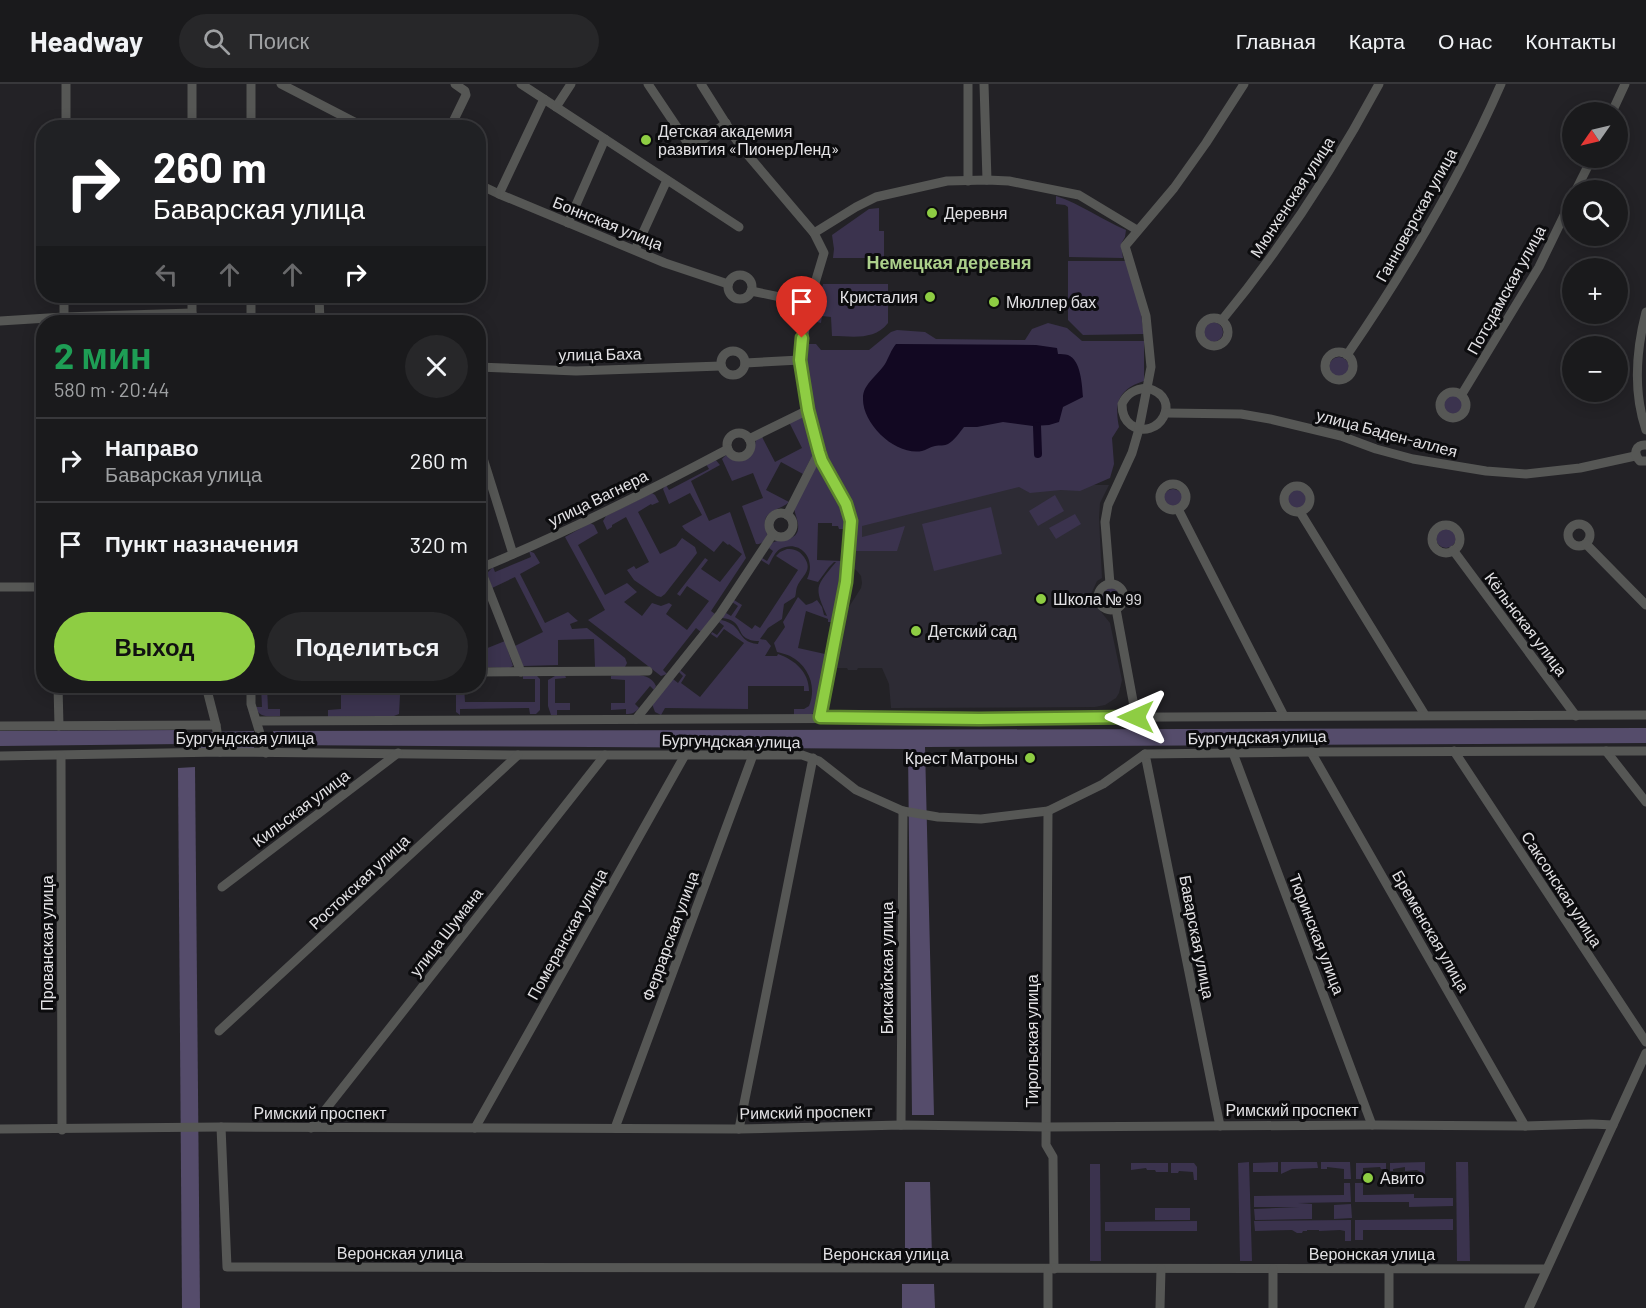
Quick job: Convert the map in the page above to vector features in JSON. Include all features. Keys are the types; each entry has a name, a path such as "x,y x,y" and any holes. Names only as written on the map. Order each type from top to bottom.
{"street":[{"path":"66,84 66,120"},
{"path":"192,84 192,120"},
{"path":"251,84 251,120"},
{"path":"281,84 343,120"},
{"path":"454,120 467,93 455,84"},
{"path":"521,84 739,227"},
{"path":"556,107 571,84"},
{"path":"648,84 687,142 702,141 726,123"},
{"path":"700,84 766,177 814,233 824,253 809,303 800,360 808,410 819,452 846,504 851,521 846,582 820,717"},
{"path":"968,84 968,181"},
{"path":"984,84 987,180"},
{"path":"1110,584 1105,522 1108,504 1132,453 1139,429 1150,367 1146,316 1125,246 1174,188 1244,84"},
{"name":"Мюнхенская улица","path":"1222,320 1249,288 1296,223 1358,124 1379,84"},
{"name":"Ганноверская улица","path":"1347,355 1386,299 1442,205 1501,84"},
{"path":"1616,102 1624,84"},
{"path":"500,194 544,99"},
{"path":"568,223 605,139"},
{"path":"635,250 667,180"},
{"path":"814,233 876,197 947,181 987,180 1009,181 1079,195 1137,230"},
{"name":"Боннская улица","path":"486,188 665,262 728,284"},
{"name":"Потсдамская улица","path":"1462,394 1539,267 1562,220"},
{"path":"742,276 750,281 751,291 747,297 735,298 729,294 728,284 734,277 742,276"},
{"path":"751,291 809,303"},
{"path":"1646,312 1637,370 1638,395 1646,430"},
{"path":"0,321 36,320"},
{"path":"731,351 739,353 745,363 736,375 725,372 721,366 722,358 731,351"},
{"path":"745,363 800,360"},
{"name":"улица Баха","path":"486,368 576,372 721,366"},
{"path":"1147,388 1162,396 1166,413 1160,423 1154,427 1139,429 1126,420 1122,404 1132,392 1147,388"},
{"path":"749,438 808,410"},
{"name":"улица Баден-аллея","path":"1166,413 1241,414 1270,419 1341,436 1413,459 1486,471 1526,474 1580,468 1635,456"},
{"path":"742,433 749,438 751,448 743,456 735,456 728,449 729,439 734,434 742,433"},
{"path":"1646,445 1637,447 1635,456 1640,461 1646,461"},
{"name":"улица Вагнера","path":"486,565 596,517 728,449"},
{"path":"787,515 819,452"},
{"path":"486,468 513,554"},
{"path":"1178,509 1284,716"},
{"path":"1300,512 1425,715"},
{"path":"779,513 787,515 792,521 790,532 784,536 773,534 769,527 772,516 779,513"},
{"path":"636,719 720,614 773,534"},
{"path":"1586,544 1646,605"},
{"name":"Кёльнская улица","path":"1453,550 1576,716"},
{"path":"1110,584 1118,586 1123,592 1124,600 1116,609 1105,608 1099,600 1101,589 1110,584"},
{"path":"486,585 521,672"},
{"path":"0,587 36,587"},
{"path":"1116,609 1136,717"},
{"path":"486,672 648,671"},
{"path":"58,693 58,726"},
{"path":"208,693 220,752"},
{"path":"251,693 251,704 266,753"},
{"name":"Бургундская улица","path":"257,721 1646,715"},
{"path":"0,726 216,725"},
{"name":"Саксонская улица","path":"1454,751 1646,1042"},
{"path":"1606,751 1646,802"},
{"name":"Бургундская улица","path":"0,756 220,752 518,755 802,754 819,761 856,790 903,811 938,817 981,819 1048,811 1103,784 1145,754 1646,751"},
{"name":"Бременская улица","path":"1311,752 1525,1125"},
{"name":"Кильская улица","path":"222,887 398,753"},
{"name":"Тюринская улица","path":"1233,753 1372,1125"},
{"name":"Баварская улица","path":"1145,754 1220,1126"},
{"name":"Ростокская улица","path":"219,1031 518,755"},
{"name":"улица Шумана","path":"311,1128 605,755"},
{"name":"Померанская улица","path":"476,1128 685,755"},
{"name":"Феррарская улица","path":"615,1128 753,755"},
{"name":"Прованская улица","path":"61,756 62,1130"},
{"path":"739,1129 813,758"},
{"name":"Бискайская улица","path":"901,1125 903,811"},
{"name":"Тирольская улица","path":"1048,811 1046,1127 1047,1148 1053,1157 1048,1308"},
{"path":"1529,1308 1646,1053"},
{"name":"Римский проспект","path":"0,1129 221,1127 739,1129 901,1125 1046,1127 1612,1125"},
{"name":"Веронская улица","path":"221,1127 227,1267 1546,1269"},
{"path":"1160,1308 1161,1269"},
{"path":"1273,1269 1273,1308"},
{"path":"1389,1269 1389,1308"}],"shaded area":[{"path":"1056,196 1126,230 1121,244 1123,258 1069,257 1068,207 1056,204"},
{"path":"879,208 879,231 884,231 884,258 833,258 832,235 869,209"},
{"path":"1068,261 1126,261 1140,308 1144,334 1083,335 1068,320"},
{"path":"823,284 888,284 888,323 876,333 869,335 832,336 831,317 822,316 821,323 813,321"},
{"path":"1213,322 1220,325 1223,332 1220,339 1213,342 1206,339 1203,332 1206,325"},
{"path":"1048,323 1067,328 1082,341 1144,341 1144,381 1124,392 1118,404 1119,427 1112,438 1114,464 1110,478 1080,491 1030,493 1019,487 862,526 862,537 905,526 897,551 853,551 854,513 822,448 810,401 806,367 809,344 816,344 821,350 869,350 891,332 897,330 925,332 936,339 1025,340 1032,329"},
{"path":"896,344 1036,345 1057,348 1058,354 1068,355 1076,362 1083,397 1063,407 1059,422 1033,426 1003,422 964,427 947,445 912,451 882,436 874,428 864,408 865,388 885,364"},
{"path":"1339,357 1346,360 1349,367 1346,374 1339,377 1332,374 1329,367 1332,360"},
{"path":"1453,395 1460,398 1463,405 1460,412 1453,415 1446,412 1443,405 1446,398"},
{"path":"804,415 815,450 803,474 781,462 766,490 789,502 767,516 765,525 767,535 762,543 756,544 742,506 763,498 753,473 732,481 722,459 726,455 739,459 747,458 753,452 756,439 761,435 775,462 802,448 789,422"},
{"path":"715,459 720,465 691,481 709,521 730,512 746,558 711,611 715,614 701,632 696,628 663,670 667,674 661,676 588,620 605,610 565,537 590,523 594,525 598,533 578,545 605,595 627,583 637,592 624,602 642,616 652,603 661,606 669,603 672,605 666,614 687,630 709,601 687,586 680,596 677,594 705,558 708,560 701,569 720,582 742,554 723,541 714,552 685,530 682,526 702,515 690,493 669,504 663,489 666,485 669,490 709,469 706,464"},
{"path":"819,465 846,512 847,535 845,535 845,529 832,526 832,523 818,523 817,560 842,561 844,547 846,547 835,629 831,629 832,622 828,622 828,619 806,611 798,648 825,654 828,642 832,642 817,710 811,715 794,715 794,709 804,709 809,706 812,684 802,665 788,655 777,652 774,643 785,627 783,622 798,597 806,605 817,600 824,615 827,616 820,599 820,582 836,562 829,567 818,582 807,579 810,564 805,553 800,549 787,547 780,549 769,565 761,560 762,558 767,561 773,551 769,548 775,541 795,536 797,533 798,524 794,508 815,466"},
{"name":"Школа № 99","path":"843,485 1109,485 1100,503 1102,578 1097,581 1091,594 1094,603 1110,623 1122,680 1116,698 1105,705 1095,707 891,708 889,684 882,668 848,670 847,668 835,668 847,610 862,583 861,576 852,567 855,510"},
{"path":"1173,489 1180,492 1183,499 1180,506 1173,509 1166,506 1163,499 1166,492"},
{"path":"1296,489 1303,492 1306,499 1303,506 1296,509 1289,506 1286,499 1289,492"},
{"path":"652,493 659,502 638,512 660,554 676,546 682,538 695,547 697,553 661,597 634,580 627,570 634,566 636,569 649,562 626,517 607,530 603,521 606,516"},
{"path":"1055,495 1064,511 1038,526 1029,511"},
{"path":"991,507 1002,554 934,571 922,524"},
{"path":"1075,514 1081,524 1056,539 1049,528"},
{"path":"1446,528 1453,531 1456,538 1453,545 1446,548 1439,545 1436,538 1439,531"},
{"path":"787,549 796,550 802,555 807,562 807,570 797,587 795,597 784,604 782,619 768,628 760,639 766,640 771,646 765,656 777,656 778,654 800,668 807,678 809,691 804,691 804,686 748,686 748,709 665,708 661,715 655,712 652,704 673,679 678,683 683,676 680,670 686,675 681,683 700,697 744,643 724,629 717,638 711,634 712,632 717,635 724,626 719,622 721,620 734,626 746,640 758,644 759,641 744,637 733,621 722,618 726,613 731,616 738,606 732,602 734,600 742,605 735,617 752,629 755,625 760,628 798,570 776,556"},
{"path":"529,551 534,553 540,563 520,574 545,623 568,612 578,621 570,624 572,629 587,628 625,658 627,663 625,667 595,667 594,639 558,640 558,665 523,666 515,646 543,632 515,577 492,588 487,573 493,567 495,572 531,557"},
{"path":"1111,588 1118,590 1120,597 1118,604 1111,606 1104,604 1102,597 1104,590"},
{"path":"505,641 513,666 509,668 486,667 486,649"},
{"path":"523,675 537,676 540,679 540,710 536,714 530,714 529,708 460,709 460,715 456,712 456,693 464,693 465,702 535,702 535,679 523,679"},
{"path":"565,675 566,678 555,679 555,703 570,703 570,710 557,710 557,715 551,715 548,706 548,680 555,676"},
{"path":"611,676 643,676 653,681 656,686 654,690 650,686 635,704 639,708 636,711 626,714 626,709 611,710 611,703 625,703 625,680 611,679"},
{"path":"261,693 267,693 268,709 280,709 280,716 266,716 257,711 255,707 262,707"},
{"path":"341,693 397,693 400,695 399,714 394,716 328,717 328,710 341,709"},
{"path":"1646,728 1646,743 925,747 934,1115 912,1115 908,749 275,745 273,731"},
{"path":"183,730 183,744 0,746 0,731"},
{"path":"254,731 254,748 201,749 201,732"},
{"path":"195,767 200,1308 182,1308 178,768"},
{"path":"1249,1162 1252,1261 1240,1261 1238,1163"},
{"path":"1278,1162 1278,1172 1253,1172 1253,1163"},
{"path":"1281,1162 1317,1162 1318,1168 1292,1169 1281,1174"},
{"path":"1321,1162 1350,1162 1351,1179 1344,1179 1344,1169 1327,1167 1327,1169 1321,1169"},
{"path":"1425,1162 1425,1175 1417,1170 1405,1171 1405,1167 1390,1171 1390,1163"},
{"path":"1456,1162 1468,1162 1470,1261 1457,1261"},
{"path":"1131,1163 1168,1163 1168,1172 1156,1172 1146,1168 1131,1170"},
{"path":"1171,1163 1194,1163 1197,1167 1197,1180 1194,1180 1193,1172 1171,1173"},
{"path":"1356,1163 1386,1163 1386,1169 1363,1168 1363,1179 1356,1179"},
{"path":"1090,1164 1100,1164 1101,1261 1090,1261"},
{"path":"905,1182 930,1182 932,1257 905,1257"},
{"path":"1344,1183 1350,1183 1351,1202 1298,1203 1312,1204 1312,1219 1255,1220 1254,1209 1299,1207 1254,1207 1254,1196 1344,1195"},
{"path":"1355,1183 1363,1183 1363,1195 1414,1194 1414,1198 1453,1198 1453,1206 1409,1207 1409,1202 1355,1202"},
{"path":"1351,1204 1352,1218 1334,1219 1334,1205"},
{"path":"1155,1208 1190,1208 1190,1220 1155,1220"},
{"path":"1453,1219 1453,1230 1363,1230 1363,1240 1355,1240 1355,1220"},
{"path":"1351,1220 1351,1241 1345,1241 1345,1231 1340,1230 1307,1230 1302,1233 1292,1230 1255,1231 1254,1221"},
{"path":"1197,1221 1197,1231 1105,1231 1105,1222"},
{"path":"902,1284 934,1284 935,1308 902,1308"}],"waterway":[{"path":"1037,426 1038,454"}],"place":[{"name":"Детская академия развития «ПионерЛенд»","path":"646,140"},
{"name":"Деревня","path":"932,213"},
{"name":"Кристалия","path":"930,297"},
{"name":"Мюллер бах","path":"994,302"},
{"name":"Школа № 99","path":"1041,599"},
{"name":"Детский сад","path":"916,631"},
{"name":"Крест Матроны","path":"1030,758"},
{"name":"Авито","path":"1368,1178"}],"district":[{"name":"Немецкая деревня","path":"949,263"}],"route":[{"path":"802,338 800,360 808,410 819,452 846,504 851,521 846,582 820,717 979,719 1136,717"}]}
